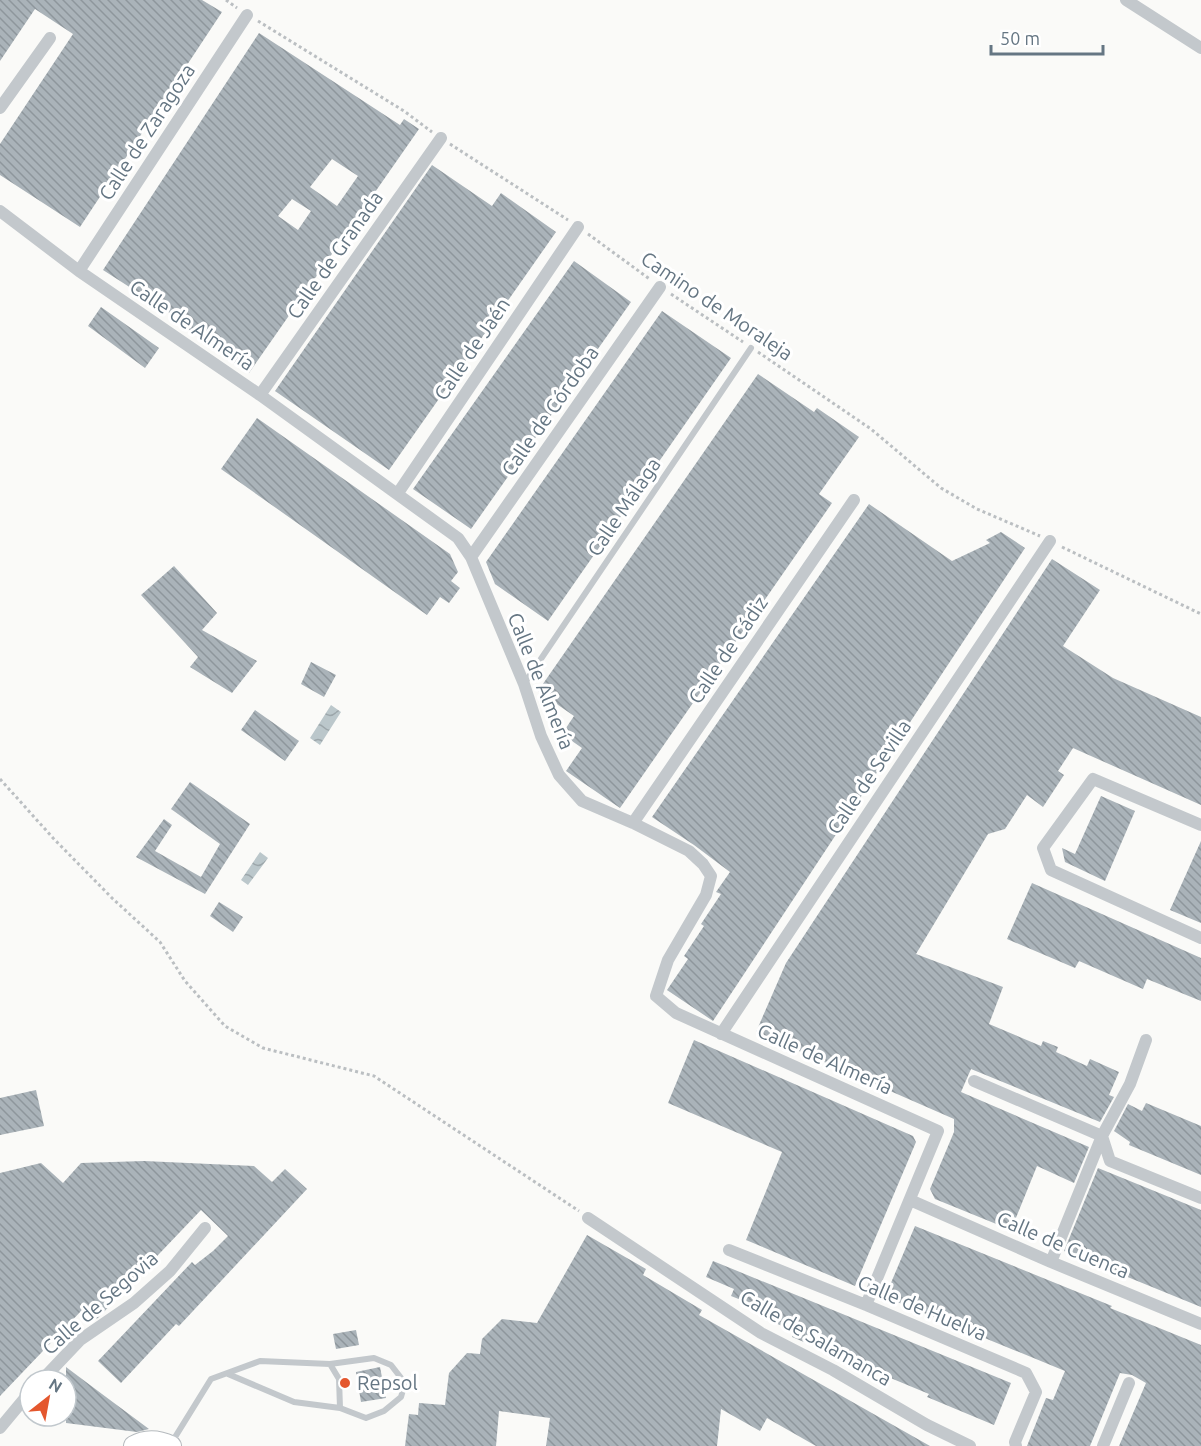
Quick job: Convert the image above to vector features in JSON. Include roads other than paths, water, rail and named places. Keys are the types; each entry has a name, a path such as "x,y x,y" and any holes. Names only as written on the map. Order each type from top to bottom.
{"main road":[{"path":"134,1446 141,1442 156,1441 171,1445"}],"street":[{"path":"1126,0 1201,48"},
{"name":"Calle de Zaragoza","path":"79,271 247,15"},
{"path":"0,108 50,38"},
{"name":"Calle de Granada","path":"260,395 441,138"},
{"name":"Calle de Almería","path":"0,211 79,271 260,395 458,538 471,557 524,684 541,736 559,776 582,801 689,851 704,864 711,876 706,895 668,960 656,996 676,1013 938,1131 910,1200"},
{"name":"Calle de Jaén","path":"398,493 578,227"},
{"name":"Calle de Córdoba","path":"471,557 660,287"},
{"name":"Calle de Cádiz","path":"633,823 854,500"},
{"name":"Calle de Sevilla","path":"721,1034 1050,541"},
{"path":"1201,825 1093,779 1043,848 1051,870 1201,938"},
{"path":"1051,1262 1102,1136 1130,1084 1146,1040"},
{"path":"974,1081 1102,1136 1110,1161 1201,1198"},
{"path":"866,1305 910,1200"},
{"name":"Calle de Cuenca","path":"910,1200 1051,1262 1201,1323"},
{"name":"Calle de Salamanca","path":"588,1218 761,1333 833,1370 927,1425 970,1446"},
{"name":"Calle de Segovia","path":"53,1368 80,1340 134,1303 170,1271 205,1228"},
{"name":"Calle de Huelva","path":"729,1250 1026,1373 1036,1392 1015,1442 1016,1446"},
{"path":"1102,1446 1129,1383"},
{"path":"0,1428 18,1406"}],"lane":[{"name":"Calle Málaga","path":"524,684 751,348"},
{"path":"171,1445 211,1379 260,1361 330,1364 374,1358 391,1365 405,1383 401,1397 384,1411 366,1418 340,1408 294,1402 228,1374"},
{"path":"330,1364 339,1379 340,1408"}],"water":[{"path":"331,705 341,712 320,745 310,738"},
{"path":"260,852 268,858 248,885 241,880"}],"place":[{"name":"Repsol","path":"345,1383"}]}
